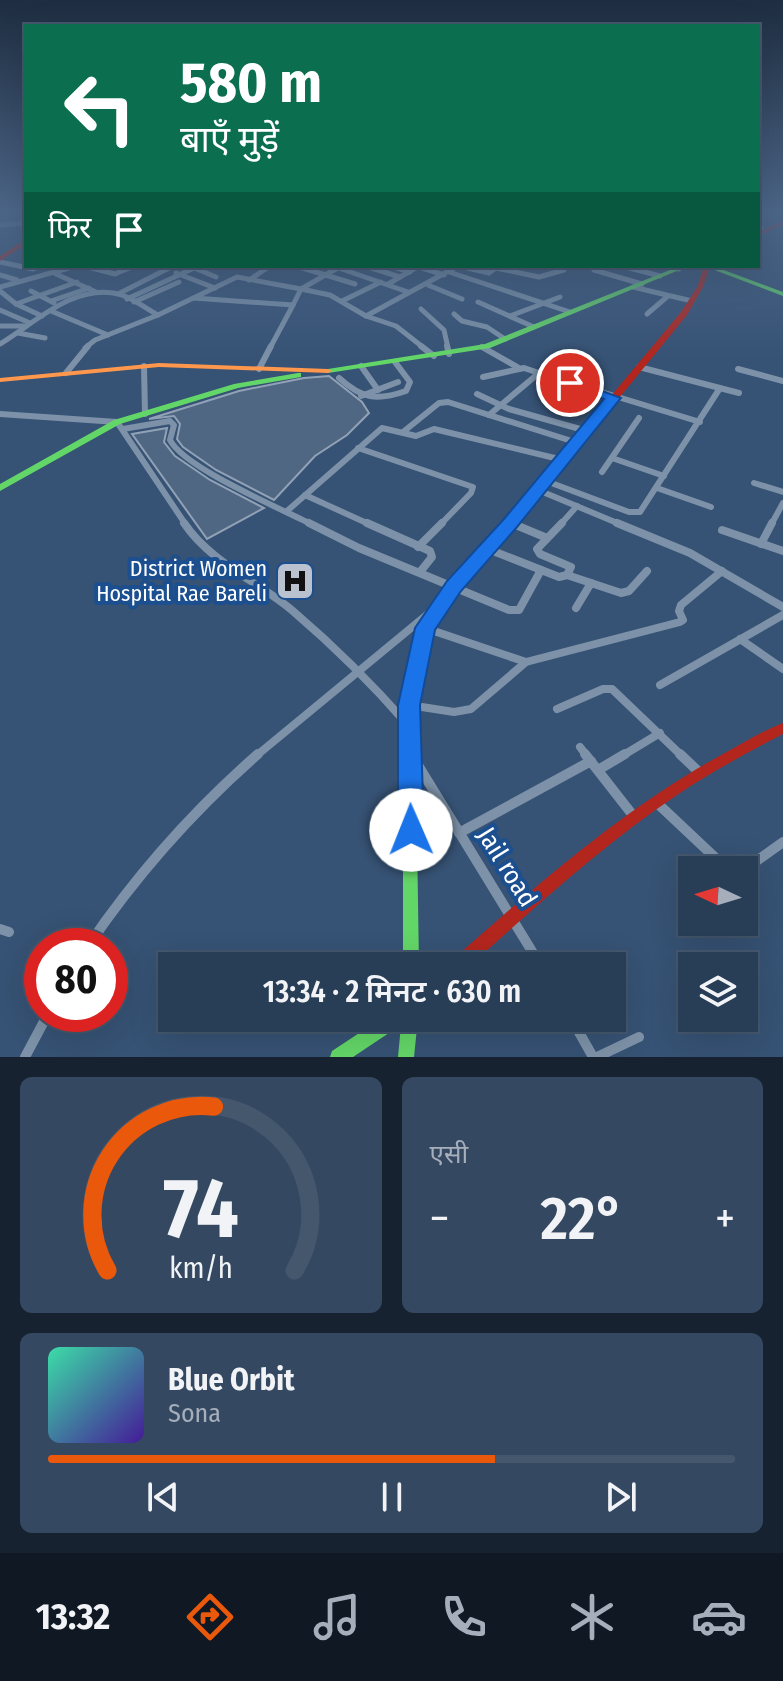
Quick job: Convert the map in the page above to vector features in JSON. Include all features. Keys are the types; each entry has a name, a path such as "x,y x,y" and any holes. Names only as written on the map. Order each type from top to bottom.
{"main road":[{"path":"0,488 145,414 237,386 482,347 676,268"},
{"path":"411,952 409,705 425,628 454,586 578,443 692,301 706,268"},
{"path":"712,268 783,294"},
{"path":"0,380 144,366 323,372"},
{"path":"473,952 512,917 656,802 700,773 783,728"},
{"path":"338,1057 376,1032"},
{"path":"406,1057 409,1032"}],"street":[{"path":"0,261 24,267"},
{"path":"42,316 1,291 19,281 69,268"},
{"path":"92,268 115,274 126,268"},
{"path":"118,294 164,268"},
{"path":"168,268 215,288"},
{"path":"127,299 190,268"},
{"path":"194,268 216,277"},
{"path":"249,280 267,268"},
{"path":"304,268 355,284"},
{"path":"259,369 301,289 335,268"},
{"path":"343,268 408,292"},
{"path":"371,268 400,277"},
{"path":"397,268 410,272"},
{"path":"342,301 415,268"},
{"path":"425,268 547,302 570,312"},
{"path":"366,316 455,268"},
{"path":"467,268 489,273 496,268"},
{"path":"501,268 539,277 564,270"},
{"path":"630,268 660,276"},
{"path":"594,270 668,296 692,301"},
{"path":"52,273 98,293"},
{"path":"0,275 19,281"},
{"path":"66,373 86,346 237,277 330,295 366,316 396,326 434,356"},
{"path":"0,303 39,296 77,282"},
{"path":"134,302 179,282"},
{"path":"428,285 462,299"},
{"path":"51,301 89,288"},
{"path":"31,291 60,306"},
{"path":"0,344 27,324 60,306 98,293 118,294 158,315"},
{"path":"647,314 668,296"},
{"path":"510,316 560,297"},
{"path":"192,298 293,305"},
{"path":"478,302 534,327"},
{"path":"421,309 446,332 449,354"},
{"path":"0,310 27,324"},
{"path":"51,311 108,335"},
{"path":"454,314 462,321 487,327 505,339"},
{"path":"0,326 27,324"},
{"path":"18,333 45,338"},
{"path":"0,338 12,337"},
{"path":"482,347 519,368 700,422"},
{"path":"339,378 359,397 379,400 406,391 410,382 395,362"},
{"path":"548,376 570,362"},
{"path":"144,366 145,414"},
{"path":"361,366 378,390"},
{"path":"639,367 739,393"},
{"path":"483,377 519,368"},
{"path":"738,369 758,377 783,381"},
{"path":"489,415 539,373"},
{"path":"359,397 398,382"},
{"path":"542,486 635,513 643,510 720,388"},
{"path":"477,394 501,405 587,431"},
{"path":"403,432 444,402 578,443"},
{"path":"0,414 120,426 173,422 170,440 174,448 207,471 359,548 516,611 541,570"},
{"path":"602,472 639,418"},
{"path":"120,426 190,531 208,551 292,610 357,670 409,727"},
{"path":"287,511 382,428 419,436 434,429 563,460"},
{"path":"358,448 473,487 471,493 418,547"},
{"path":"612,458 664,476"},
{"path":"754,483 783,492"},
{"path":"542,486 577,506 672,545 783,607"},
{"path":"657,488 711,507"},
{"path":"305,495 433,555 420,572"},
{"path":"761,544 783,503"},
{"path":"567,575 571,567 537,551 577,506"},
{"path":"511,523 547,538"},
{"path":"722,530 783,551"},
{"path":"488,549 559,577 567,575 625,593 647,571"},
{"path":"409,705 454,712 471,709 526,662 680,622 683,617 679,608 722,571"},
{"path":"576,608 591,583"},
{"path":"100,928 126,889 253,758 439,606"},
{"path":"660,685 783,615"},
{"path":"425,628 526,662"},
{"path":"740,639 783,669"},
{"path":"557,709 603,689 612,689 700,773"},
{"path":"459,833 660,733"},
{"path":"580,747 635,818"},
{"name":"Jail road","path":"410,751 533,952"},
{"path":"656,802 713,856"},
{"path":"758,860 783,842"},
{"path":"25,1057 38,1032"},
{"path":"580,1032 595,1057 639,1037"}],"building":[{"path":"329,376 362,402 369,413 347,435 315,456 274,500 216,470 183,447 177,439 180,424 174,416 149,419 239,391"},
{"path":"167,428 164,442 175,456 210,480 264,508 207,539 132,434"}],"traffic: fast":[{"path":"328,371 487,346 681,268"},
{"path":"712,268 783,294"},
{"path":"0,488 117,422 237,386 298,375"},
{"path":"411,952 409,705 425,630"},
{"path":"338,1057 376,1032"},
{"path":"406,1057 409,1032"}],"traffic: slow":[{"path":"0,380 159,365 328,371"}],"traffic: jam":[{"path":"425,630 454,586 511,523 684,313 700,287 706,268"},
{"path":"474,952 555,881 671,791 783,728"}],"place":[{"name":"District Women Hospital Rae Bareli","path":"295,581"}],"route":[{"path":"411,830 409,705 416,658 425,628 454,586 511,523 614,398 570,383"}]}
